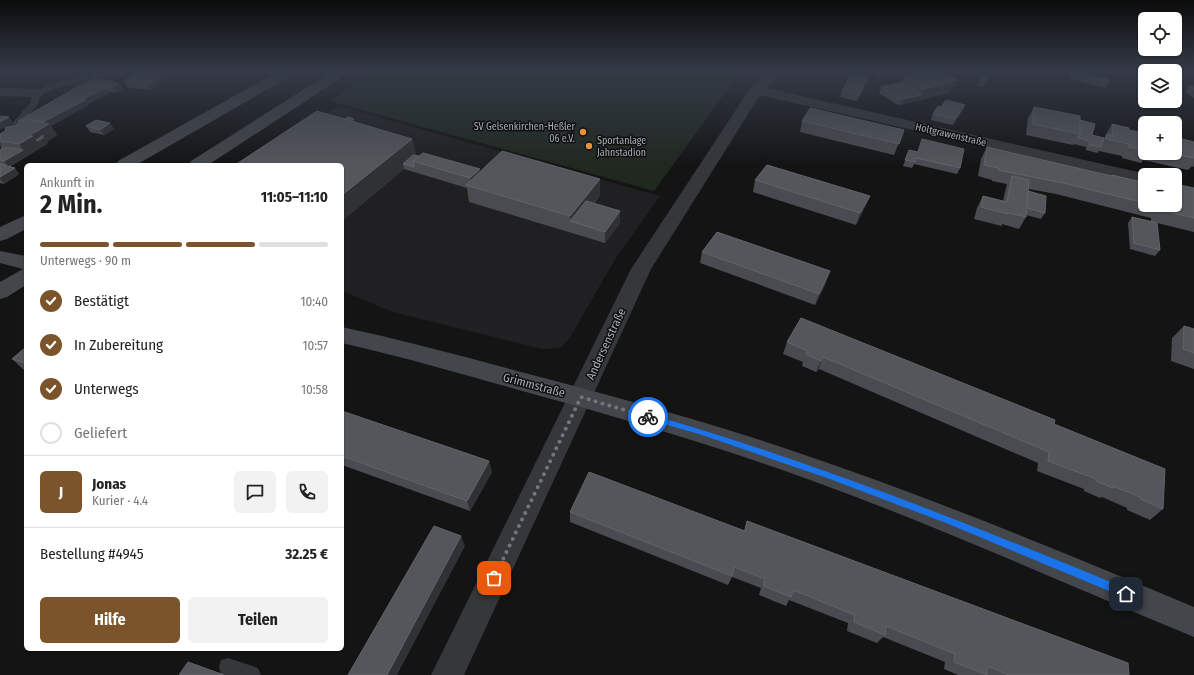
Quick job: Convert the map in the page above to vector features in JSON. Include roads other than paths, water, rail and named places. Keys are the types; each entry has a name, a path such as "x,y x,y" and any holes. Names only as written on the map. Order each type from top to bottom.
{"street":[{"path":"128,163 234,102"},
{"path":"199,163 293,102"},
{"name":"Andersenstraße","path":"447,675 641,269 748,102"},
{"name":"Holtgrawenstraße","path":"811,102 1138,176"},
{"path":"0,235 24,221"},
{"path":"0,257 24,263"},
{"path":"0,292 24,276"},
{"name":"Grimmstraße","path":"344,335 384,344 581,397 699,431 828,475 948,520 1194,622"}],"lane":[{"path":"0,143 34,102"},
{"path":"228,667 251,675"}],"place":[{"name":"SV Gelsenkirchen-Heßler 06 e.V.","path":"583,132"},
{"name":"Sportanlage Jahnstadion","path":"589,146"}]}
